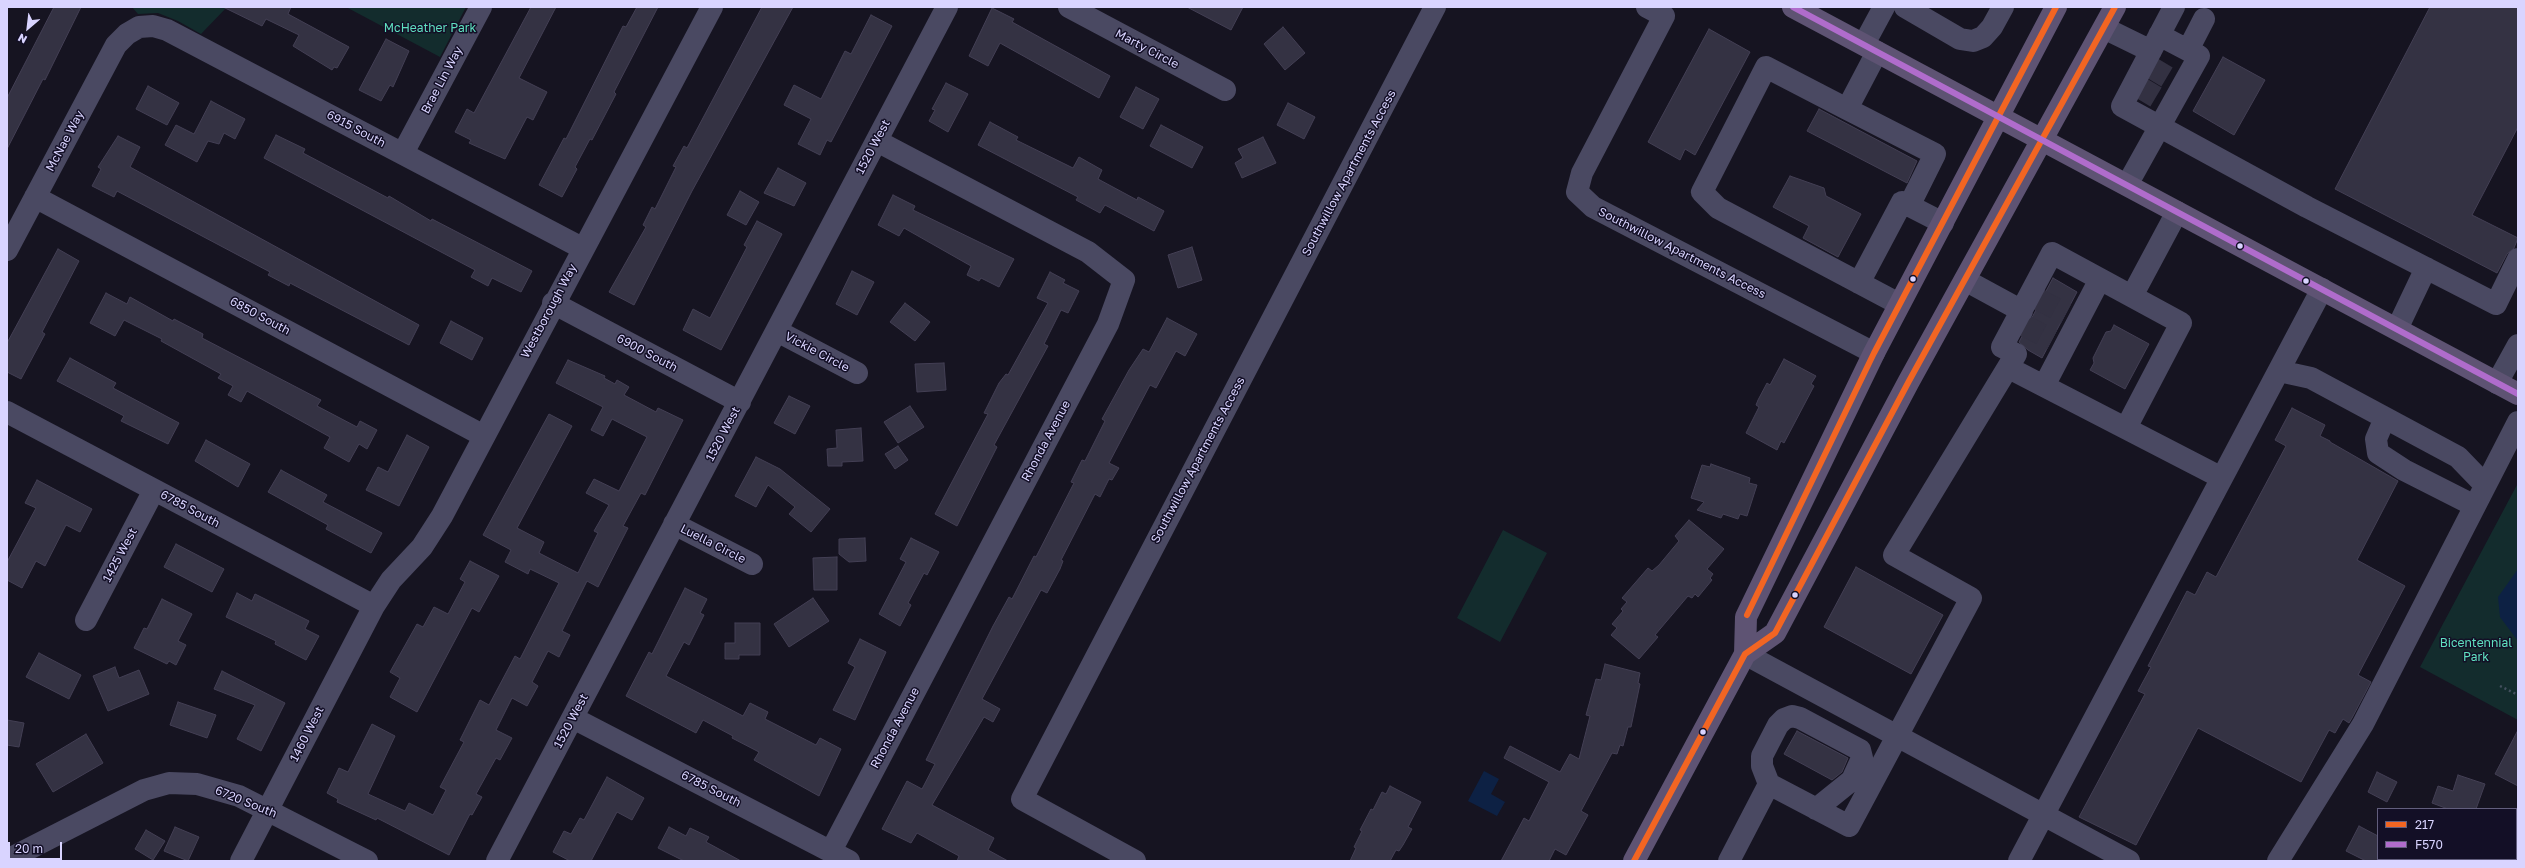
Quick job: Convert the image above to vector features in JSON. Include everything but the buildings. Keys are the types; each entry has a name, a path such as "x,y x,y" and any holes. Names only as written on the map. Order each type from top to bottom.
{"main road":[{"path":"1793,7 1998,115 2518,394"},
{"path":"1634,861 1745,654 1746,617 1874,353 2056,7"},
{"path":"1745,654 1775,634 1965,280 2115,7"}],"street":[{"name":"Brae Lin Way","path":"403,153 481,7"},
{"name":"Westborough Way","path":"374,606 381,593 413,558 429,536 484,436 582,248 712,7"},
{"name":"1520 West","path":"497,861 947,7"},
{"name":"Marty Circle","path":"1069,7 1225,90"},
{"name":"Southwillow Apartments Access","path":"1136,861 1022,799 1435,7"},
{"path":"1847,109 1884,7"},
{"path":"1914,12 1960,39 1973,41 1982,37 1992,27 2003,7"},
{"path":"2127,185 2160,127 2151,93 2174,7"},
{"name":"Southwillow Apartments Access","path":"1660,10 1582,173 1578,192 1593,207 1874,353"},
{"path":"2159,63 2188,50 2204,19"},
{"name":"6915 South","path":"127,34 139,27 153,26 167,30 582,248"},
{"path":"2104,28 2159,63 2199,56 2188,50"},
{"name":"McNae Way","path":"7,250 116,45 127,34"},
{"path":"2151,93 2159,63"},
{"path":"1900,304 1718,208 1702,192 1766,67 1935,154 1909,206"},
{"path":"2151,93 2122,106 2307,207 2496,304 2518,259"},
{"name":"Rhonda Avenue","path":"840,856 1108,324 1124,280 1088,252 877,141"},
{"name":"6850 South","path":"36,197 484,436"},
{"path":"1859,283 1902,202 1943,223"},
{"path":"2132,296 2177,212"},
{"path":"1816,809 1852,780 1862,758 1860,750 1800,718 1792,716 1784,719 1774,732 1760,760 1769,784 1816,809 1849,826 1896,735 1971,598 1894,555 2009,368 2016,354 2002,347 2025,310 2052,253 2181,323 2126,428"},
{"path":"2397,330 2426,268"},
{"path":"2044,386 2058,344 2072,317 2100,279"},
{"path":"1965,280 2025,310"},
{"path":"2019,861 2322,289"},
{"name":"6900 South","path":"553,303 740,402"},
{"name":"Vickie Circle","path":"777,331 857,373"},
{"path":"2497,383 2518,345"},
{"path":"2009,368 2222,478"},
{"path":"2279,371 2311,378 2458,457 2485,485"},
{"name":"6785 South","path":"7,412 374,606"},
{"path":"2385,418 2376,439 2378,453 2399,467 2475,506"},
{"path":"2278,861 2364,724 2518,422"},
{"name":"1425 West","path":"86,620 154,490"},
{"name":"Luella Circle","path":"674,524 752,564"},
{"name":"1460 West","path":"241,861 374,606"},
{"path":"1745,654 2129,861"},
{"name":"6785 South","path":"573,718 840,856"},
{"name":"6720 South","path":"9,855 144,790 169,783 197,784 218,789 268,809 367,861"},
{"path":"1729,861 1769,784"}],"path":[{"path":"2500,686 2518,695"}],"green space":[{"path":"132,7 227,7 201,34 178,21 158,13 138,14"},
{"name":"McHeather Park","path":"346,7 466,7 440,57"},
{"name":"Bicentennial Park","path":"2518,483 2518,720 2420,667"},
{"path":"1503,530 1547,553 1500,642 1457,618"}],"water":[{"path":"2518,569 2518,641 2500,617 2498,597"},
{"path":"1484,771 1499,779 1491,794 1505,802 1497,816 1468,801"}],"tunnel":[{"path":"2152,68 2167,77"},
{"path":"2141,88 2156,97"},
{"path":"2036,298 2066,314"},
{"path":"2022,324 2052,340"}],"transit line":[{"name":"F570","path":"1793,7 2518,394"},
{"name":"217","path":"1747,615 1874,353 2056,7"},
{"name":"217","path":"1634,861 1745,654 1775,633 1909,381 2115,7"}]}
